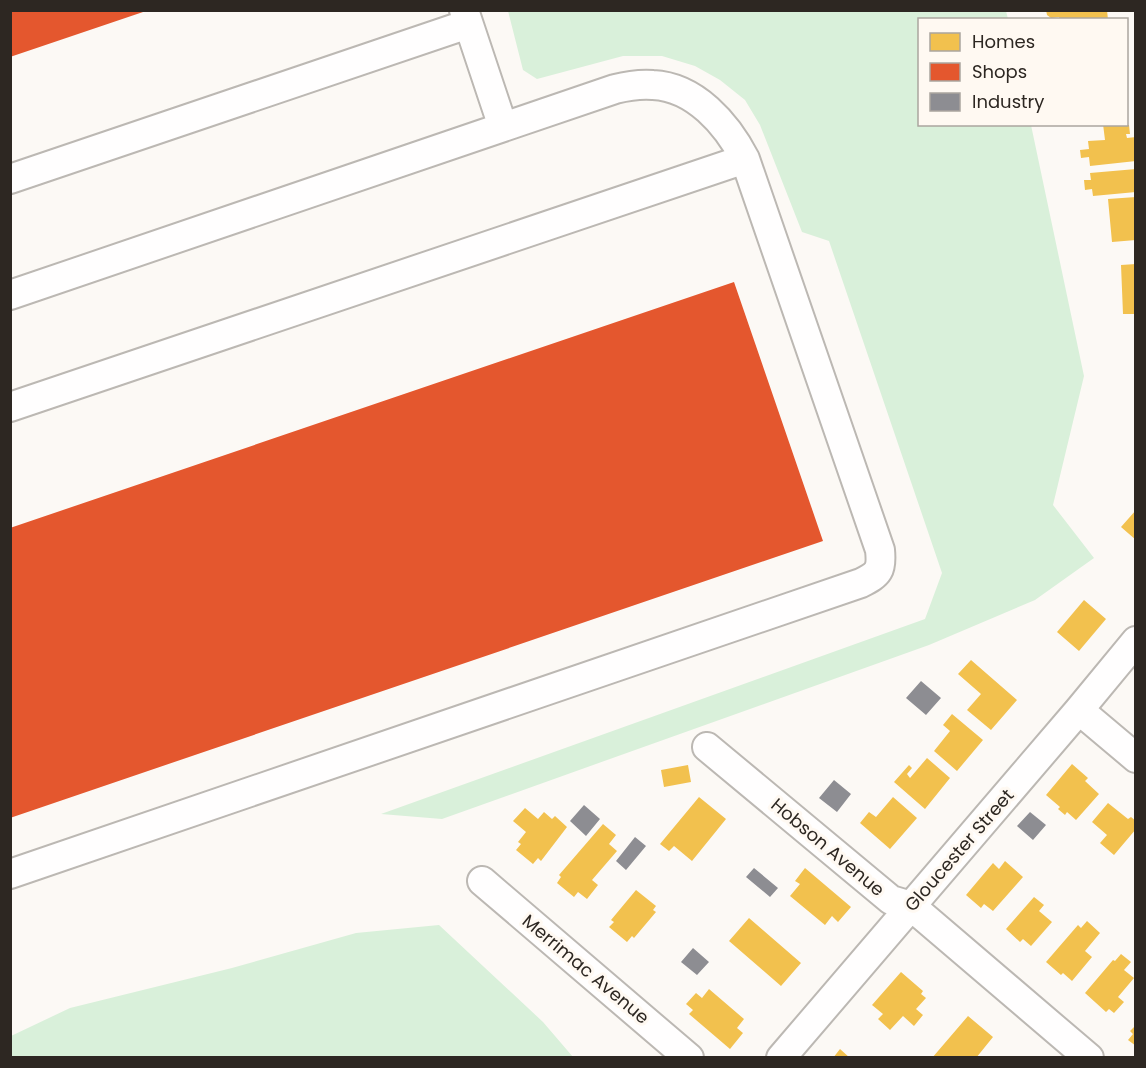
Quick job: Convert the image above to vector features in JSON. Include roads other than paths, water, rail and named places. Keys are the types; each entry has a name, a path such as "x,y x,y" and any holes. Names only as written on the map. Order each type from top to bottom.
{"street":[{"path":"10,179 466,17 503,127"},
{"path":"10,295 615,89 654,85 672,89 706,108 723,123 745,159 880,550 881,561 879,571 872,578 861,583 10,874"},
{"path":"10,407 745,159"},
{"name":"Gloucester Street","path":"781,1058 1079,711 1136,641"},
{"path":"1079,711 1136,758"},
{"name":"Hobson Avenue","path":"707,747 891,900 911,906 1089,1058"},
{"name":"Merrimac Avenue","path":"482,881 689,1058"}]}
